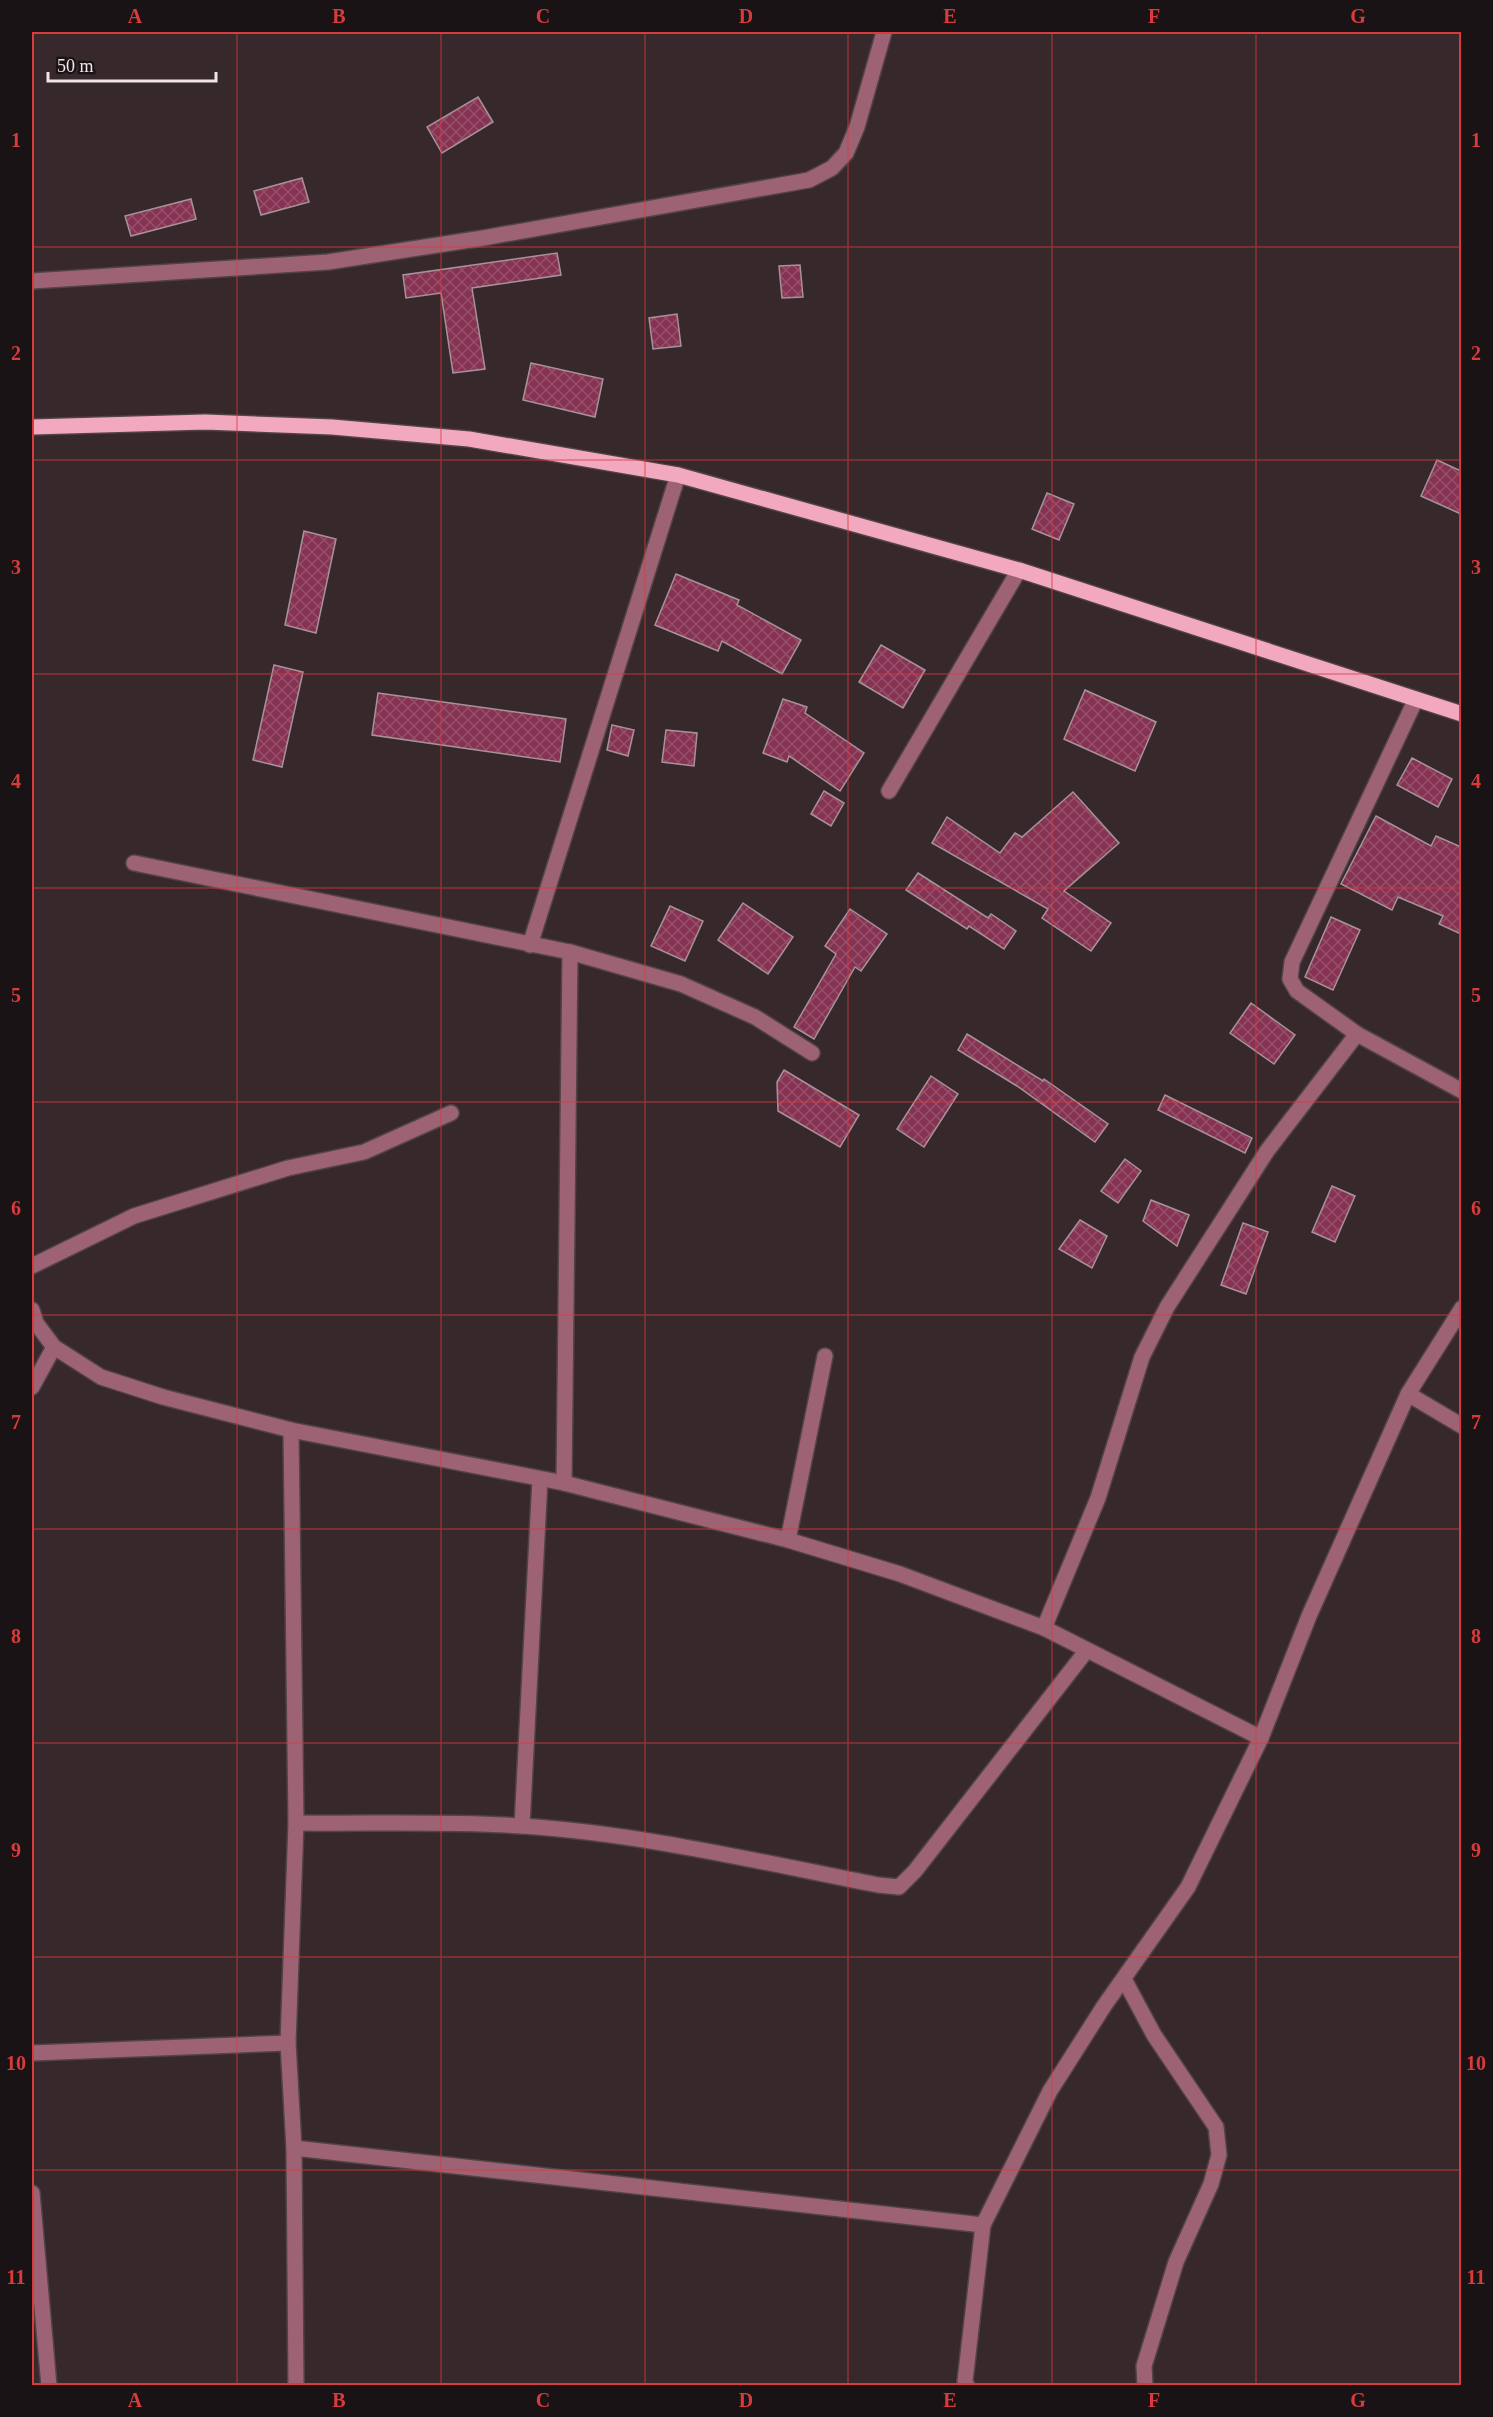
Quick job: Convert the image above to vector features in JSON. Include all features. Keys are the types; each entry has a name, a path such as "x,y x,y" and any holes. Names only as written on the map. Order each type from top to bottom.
{"main road":[{"path":"32,427 205,422 332,427 470,439 678,475 1019,570 1461,714"}],"street":[{"path":"32,281 328,262 483,238 809,180 832,168 846,153 857,128 884,32"},
{"path":"530,945 678,475"},
{"path":"889,791 1019,570"},
{"path":"1416,699 1292,962 1290,979 1297,991 1357,1034 1461,1091"},
{"path":"134,863 570,952 681,984 755,1017 812,1053"},
{"path":"564,1483 570,952"},
{"path":"1044,1628 1098,1498 1142,1357 1167,1307 1267,1151 1357,1034"},
{"path":"32,1266 134,1216 288,1168 364,1152 451,1113"},
{"path":"967,2385 965,2381 983,2225 1050,2091 1188,1887 1261,1738 1308,1616 1408,1394 1461,1308"},
{"path":"33,1318 54,1347 101,1377 163,1397 291,1430 564,1483 788,1540 900,1574 1044,1628 1261,1738"},
{"path":"32,1387 54,1347"},
{"path":"788,1540 825,1356"},
{"path":"1408,1394 1461,1426"},
{"path":"291,1430 296,1823 288,2043 294,2148 296,2385"},
{"path":"522,1826 540,1479"},
{"path":"296,1823 522,1826 576,1831 702,1848 866,1883 899,1887 915,1871 1087,1650"},
{"path":"1124,1979 1154,2035 1216,2127 1219,2155 1211,2184 1176,2262 1144,2366 1145,2385"},
{"path":"32,2053 288,2043"},
{"path":"294,2148 983,2225"},
{"path":"32,2193 49,2385"}],"building":[{"path":"478,97 493,122 442,153 427,127"},
{"path":"302,178 309,202 261,215 254,191"},
{"path":"191,199 196,219 131,236 125,216"},
{"path":"557,253 561,275 472,288 485,369 453,373 441,293 406,298 403,275"},
{"path":"800,265 803,297 782,298 779,266"},
{"path":"677,314 681,346 653,349 649,318"},
{"path":"531,363 603,379 595,417 523,400"},
{"path":"1437,460 1461,471 1461,514 1421,496"},
{"path":"1047,493 1074,504 1059,540 1032,529"},
{"path":"304,531 336,539 316,633 285,625"},
{"path":"676,574 739,600 737,605 801,640 782,674 722,641 718,651 655,625"},
{"path":"881,645 925,670 903,708 859,682"},
{"path":"274,665 303,672 282,767 253,760"},
{"path":"1085,690 1156,722 1135,771 1064,739"},
{"path":"378,693 566,719 560,762 372,735"},
{"path":"783,699 807,707 805,713 864,753 840,791 789,756 787,762 763,753"},
{"path":"612,725 634,730 628,756 607,750"},
{"path":"666,730 697,733 694,766 662,762"},
{"path":"1412,758 1452,779 1438,807 1397,785"},
{"path":"824,791 844,803 831,826 811,814"},
{"path":"1073,792 1119,843 1064,891 1111,923 1091,951 1042,918 1048,909 932,843 947,817 1000,853 1015,833 1022,837"},
{"path":"1376,816 1431,846 1436,836 1461,847 1461,934 1439,924 1443,916 1398,897 1392,910 1341,884"},
{"path":"918,873 988,918 991,914 1016,931 1004,949 969,926 967,929 906,890"},
{"path":"743,903 793,937 768,974 718,940"},
{"path":"670,906 703,921 685,961 651,946"},
{"path":"850,909 887,934 861,971 855,967 814,1039 794,1027 836,954 825,946"},
{"path":"1331,917 1360,930 1333,990 1305,977"},
{"path":"1251,1003 1295,1035 1274,1064 1230,1033"},
{"path":"967,1034 1043,1081 1044,1079 1108,1124 1095,1142 1017,1086 958,1050"},
{"path":"784,1070 859,1115 840,1147 778,1111 777,1082"},
{"path":"931,1076 958,1094 924,1147 897,1129"},
{"path":"1165,1095 1252,1138 1245,1153 1158,1110"},
{"path":"1125,1159 1141,1171 1118,1203 1101,1191"},
{"path":"1332,1186 1355,1196 1335,1242 1312,1232"},
{"path":"1151,1200 1189,1215 1177,1246 1143,1221"},
{"path":"1080,1220 1107,1236 1092,1268 1059,1249"},
{"path":"1243,1223 1268,1232 1246,1294 1221,1285"}]}
